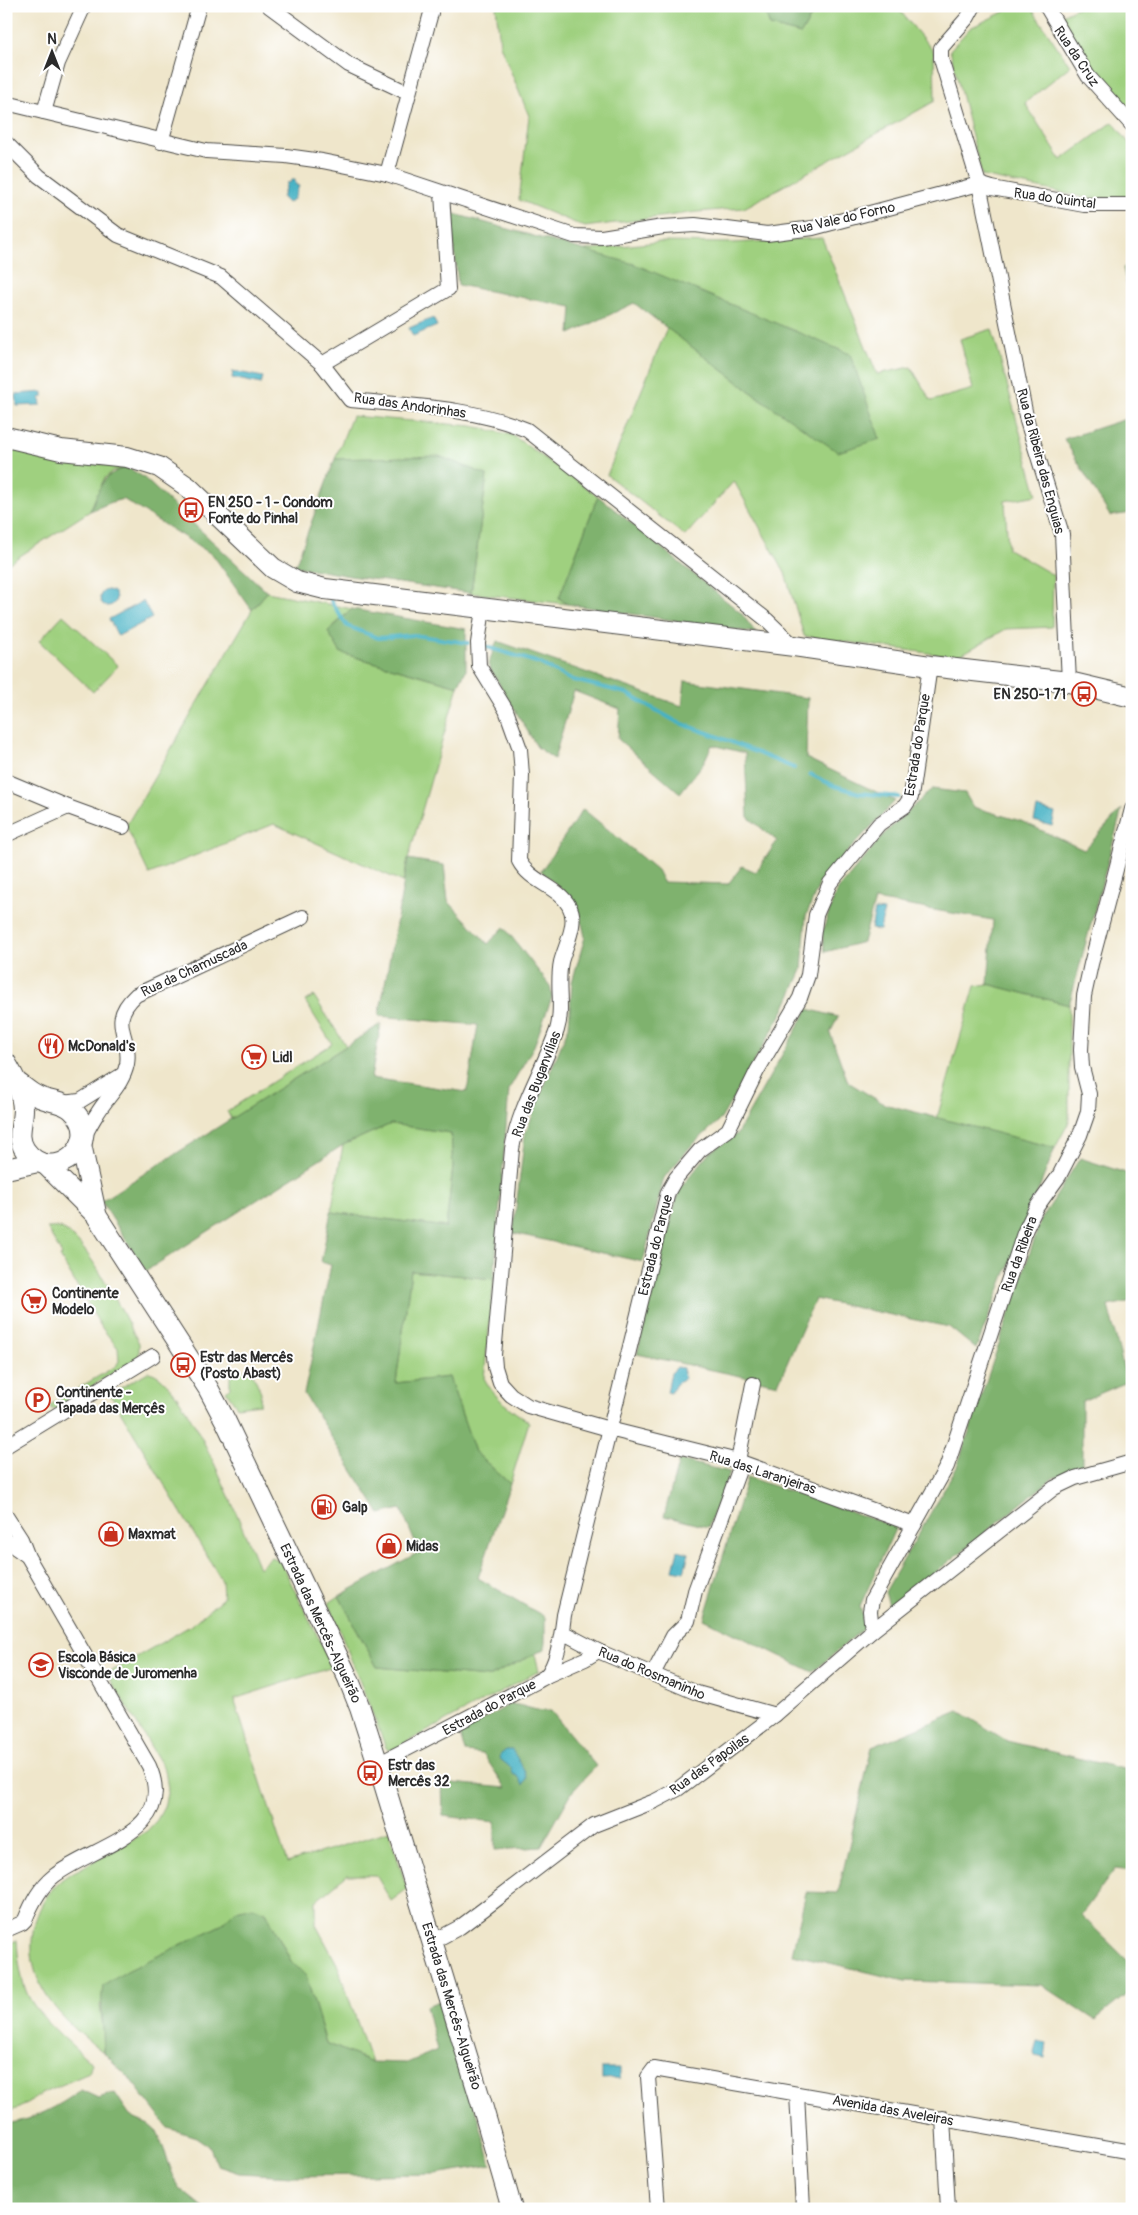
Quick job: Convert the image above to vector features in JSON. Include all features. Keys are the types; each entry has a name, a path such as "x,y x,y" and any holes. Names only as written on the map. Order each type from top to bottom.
{"street":[{"path":"44,112 58,63 84,6"},
{"path":"161,142 199,6"},
{"path":"269,6 349,64 408,93"},
{"path":"388,174 408,93 431,13 431,6"},
{"name":"Rua da Ribeira das Enguias","path":"974,6 968,18 942,48 942,59 979,184 1027,421 1062,534 1069,682"},
{"name":"Rua da Cruz","path":"1046,6 1088,76 1132,126"},
{"name":"Rua Vale do Forno","path":"6,103 206,152 286,156 388,174 574,236 602,237 663,227 695,225 767,234 813,228 979,184"},
{"name":"Rua das Andorinhas","path":"6,144 39,176 118,235 221,277 322,364 350,400 469,412 503,420 527,430 767,620 794,646"},
{"name":"Rua do Quintal","path":"979,184 1084,205 1132,205"},
{"path":"322,364 448,289 442,193"},
{"path":"6,437 61,450 127,457 167,471 211,507 262,558 287,577 298,582 342,592 794,646 930,666 1069,682 1132,697"},
{"name":"Rua das Buganvílias","path":"483,609 478,643 479,666 506,710 520,749 522,775 519,861 526,872 570,906 572,918 559,973 559,1021 519,1119 514,1138 495,1367 500,1383 519,1401 528,1406 609,1429"},
{"name":"Estrada do Parque","path":"378,1764 396,1757 546,1676 551,1667 562,1632 609,1429 668,1192 676,1178 700,1150 728,1130 757,1071 800,998 808,975 816,914 830,884 879,824 905,806 911,797 930,666"},
{"path":"6,781 68,807 123,827"},
{"path":"6,835 68,807"},
{"name":"Rua da Ribeira","path":"872,1631 870,1611 872,1600 947,1466 1024,1233 1036,1208 1059,1176 1085,1122 1089,1103 1082,1068 1081,1050 1084,996 1132,809"},
{"name":"Rua da Chamuscada","path":"82,1141 123,1075 127,1058 122,1018 128,1002 136,995 303,917"},
{"name":"Estrada das Mercês-Algueirão","path":"6,1063 18,1083 22,1100 20,1137 23,1147 29,1156 42,1163 96,1215 204,1382 226,1422 348,1678 378,1764 512,2209"},
{"path":"6,1143 34,1107 80,1101 123,1075"},
{"name":"Estrada das Mercês-Algueirão","path":"18,1083 37,1096 71,1108 78,1116 82,1127 82,1141 96,1215"},
{"path":"6,1169 42,1163 56,1164 67,1161 76,1154 82,1141"},
{"path":"6,1446 154,1356"},
{"path":"653,1674 674,1636 688,1621 695,1591 740,1461 753,1384"},
{"name":"Rua das Laranjeiras","path":"609,1429 740,1461 914,1525"},
{"name":"Rua das Papoilas","path":"432,1942 460,1927 484,1910 594,1826 655,1801 678,1789 775,1715 872,1631 1054,1488 1075,1478 1132,1462"},
{"path":"6,1516 149,1766 156,1788 156,1798 147,1818 139,1826 52,1877 38,1893 22,1923 6,1930"},
{"path":"6,1541 28,1557"},
{"name":"Rua do Rosmaninho","path":"562,1632 598,1650 697,1693 775,1715"},
{"path":"546,1676 585,1659 598,1650"},
{"name":"Avenida das Aveleiras","path":"658,2209 648,2077 654,2069 1132,2152"},
{"path":"797,2094 803,2209"},
{"path":"943,2118 948,2209"}],"green space":[{"path":"496,6 763,6 770,26 801,34 817,6 876,6 880,10 883,6 896,6 934,52 935,101 744,208 697,212 585,227 519,200 529,116 500,45"},
{"path":"763,6 817,6 801,34 770,26"},
{"path":"1016,6 1030,6 1070,66 1025,103 1061,160 1113,122 1132,147 1132,199 1087,198 982,176 950,50 970,28"},
{"path":"1080,6 1126,6 1132,14 1132,114 1084,55 1060,16"},
{"path":"451,213 634,264 850,354 880,439 838,452 759,398 634,303 570,334 572,307 458,285"},
{"path":"822,238 877,374 911,367 931,401 973,389 960,339 992,329 1037,495 1005,501 1008,549 1053,575 1052,627 1006,629 957,657 804,636 785,573 734,481 685,536 607,475 667,328 759,398 585,250 658,242 733,243"},
{"path":"1132,263 1132,308 1123,268"},
{"path":"352,416 472,426 512,435 598,496 559,598 567,604 471,593 487,475 335,459"},
{"path":"1132,417 1132,513 1110,516 1064,439"},
{"path":"6,446 56,459 127,467 113,471 104,479 90,511 6,565"},
{"path":"439,456 487,475 471,593 350,576 295,566 335,459"},
{"path":"127,467 143,477 267,592 252,610 213,555 123,499 90,511 102,483 118,470"},
{"path":"598,496 741,613 756,633 567,604 559,598"},
{"path":"267,592 352,609 328,631 341,653 458,686 403,882 274,824 149,874 126,826 252,610"},
{"path":"352,609 466,629 466,670 458,686 341,653 328,632"},
{"path":"63,615 118,666 93,692 39,641"},
{"path":"497,641 682,706 685,681 808,698 806,758 895,801 821,880 806,916 802,970 784,1010 721,1119 690,1147 664,1178 643,1262 513,1233 525,1134 569,1026 572,982 585,937 580,914 569,896 541,871 583,809 657,870 663,882 728,884 742,866 756,872 777,841 748,817 745,753 712,745 703,764 680,793 618,739 620,709 574,691 554,759 537,747 488,665"},
{"path":"932,789 965,793 973,807 1021,821 1084,850 1122,809 1069,1005 988,984 993,920 875,900 863,942 825,952 822,933 836,892 885,833"},
{"path":"408,859 444,865 448,901 488,944 504,927 550,986 552,997 534,1046 509,1089 494,1279 411,1271 396,1383 449,1377 475,1452 510,1484 478,1578 545,1617 545,1649 488,1677 377,1667 339,1596 419,1552 401,1509 380,1514 304,1394 331,1265 321,1262 331,1212 446,1227 453,1167 451,1133 391,1124 343,1145 146,1271 101,1201 381,1024 371,1078 467,1092 478,1025 379,1016"},
{"path":"988,984 1069,1005 1069,1122 1055,1148 937,1118 975,986"},
{"path":"314,996 346,1046 231,1119 227,1111 332,1044 305,1001"},
{"path":"808,1009 838,1017 830,1033 848,1082 884,1104 1055,1148 976,1349 949,1327 815,1299 778,1384 637,1354 679,1190 709,1153 737,1134"},
{"path":"6,1083 11,1095 12,1112 6,1129"},
{"path":"391,1124 451,1133 453,1167 446,1227 331,1212 343,1145"},
{"path":"1080,1158 1132,1175 1132,1301 1108,1306 1127,1382 1082,1401 1082,1468 1053,1478 890,1609 885,1592 957,1467 1041,1220"},
{"path":"47,1228 62,1229 72,1236 83,1248 105,1280 139,1343 139,1357 54,1409 51,1409 50,1405 116,1366 119,1361 118,1348 102,1328 60,1257 62,1255"},
{"path":"411,1271 494,1279 484,1378 509,1408 529,1422 510,1484 475,1452 449,1377 396,1383"},
{"path":"242,1369 252,1372 261,1392 260,1404 237,1407 226,1391 230,1387 230,1377"},
{"path":"148,1372 162,1380 178,1399 195,1426 227,1491 259,1568 271,1557 280,1561 333,1667 234,1699 287,1863 389,1831 407,1889 391,1901 376,1875 347,1875 316,1901 316,1925 337,1964 371,2062 326,2043 306,1976 291,1961 266,1912 235,1911 221,1925 124,1973 100,2005 104,2035 103,2052 72,2026 47,1997 33,1963 32,1944 35,1923 48,1895 56,1885 66,1876 147,1831 157,1820 164,1807 168,1789 165,1770 107,1674 190,1626 223,1598 222,1581 110,1394"},
{"path":"679,1460 730,1472 708,1527 664,1516"},
{"path":"747,1477 896,1527 860,1606 865,1627 813,1672 704,1619"},
{"path":"339,1596 377,1667 488,1677 535,1654 539,1671 390,1751 386,1748 329,1603"},
{"path":"510,1704 551,1711 596,1766 572,1792 541,1847 495,1850 495,1822 443,1816 442,1782 506,1788 483,1754 465,1752 460,1734"},
{"path":"959,1711 1007,1741 1132,1771 1132,1871 1115,1869 1081,1915 1132,1965 1132,1990 1095,2020 1041,1985 905,1981 792,1954 806,1892 838,1893 872,1747"},
{"path":"253,1907 266,1912 291,1961 306,1976 326,2043 371,2062 407,2063 437,2050 426,2006 442,2000 492,2165 436,2174 292,2176 239,2173 218,2166 209,2146 196,2137 168,2128 130,2079 103,2052 103,1986 127,1971 221,1925 235,1911"},
{"path":"17,1940 21,1972 26,1991 37,2010 92,2063 89,2073 43,2093 20,2108 6,2112 6,1945"},
{"path":"81,2090 98,2098 115,2093 129,2114 149,2125 158,2133 176,2183 180,2189 205,2209 6,2209 6,2124 46,2112"}],"water":[{"path":"291,180 295,180 296,185 299,186 294,199 287,203 282,198 287,182 290,183"},
{"path":"433,318 437,326 413,336 409,328"},
{"path":"233,371 263,377 261,384 232,378"},
{"path":"43,392 43,397 40,398 41,405 17,406 16,394"},
{"path":"108,590 116,598 108,606 100,598"},
{"path":"143,601 152,618 118,636 109,619"},
{"path":"1037,808 1055,813 1052,826 1034,821"},
{"path":"875,910 884,911 880,930 871,929"},
{"path":"677,1367 683,1368 684,1379 676,1384 671,1393 667,1392 671,1373"},
{"path":"678,1550 689,1553 684,1572 673,1570"},
{"path":"506,1750 512,1750 523,1767 527,1778 523,1785 518,1776 513,1774 511,1768 499,1758"},
{"path":"1037,2041 1047,2043 1045,2058 1035,2056"},
{"path":"602,2068 620,2068 620,2078 602,2079"}],"waterway":[{"path":"331,601 347,626 378,638 414,635 468,643"},
{"path":"484,646 539,663 569,679 626,693 677,722 794,768"},
{"path":"810,774 832,785 859,793 899,797"}],"place":[{"name":"EN 250 - 1 - Condom Fonte do Pinhal","path":"191,510"},
{"name":"EN 250-1 71","path":"1084,694"},
{"name":"McDonald's","path":"51,1046"},
{"name":"Lidl","path":"254,1057"},
{"name":"Continente Modelo","path":"34,1301"},
{"name":"Estr das Mercês (Posto Abast)","path":"183,1365"},
{"name":"Continente - Tapada das Merçês","path":"38,1400"},
{"name":"Galp","path":"324,1507"},
{"name":"Maxmat","path":"111,1534"},
{"name":"Midas","path":"389,1546"},
{"name":"Escola Básica Visconde de Juromenha","path":"41,1665"},
{"name":"Estr das Mercês 32","path":"370,1773"}]}
